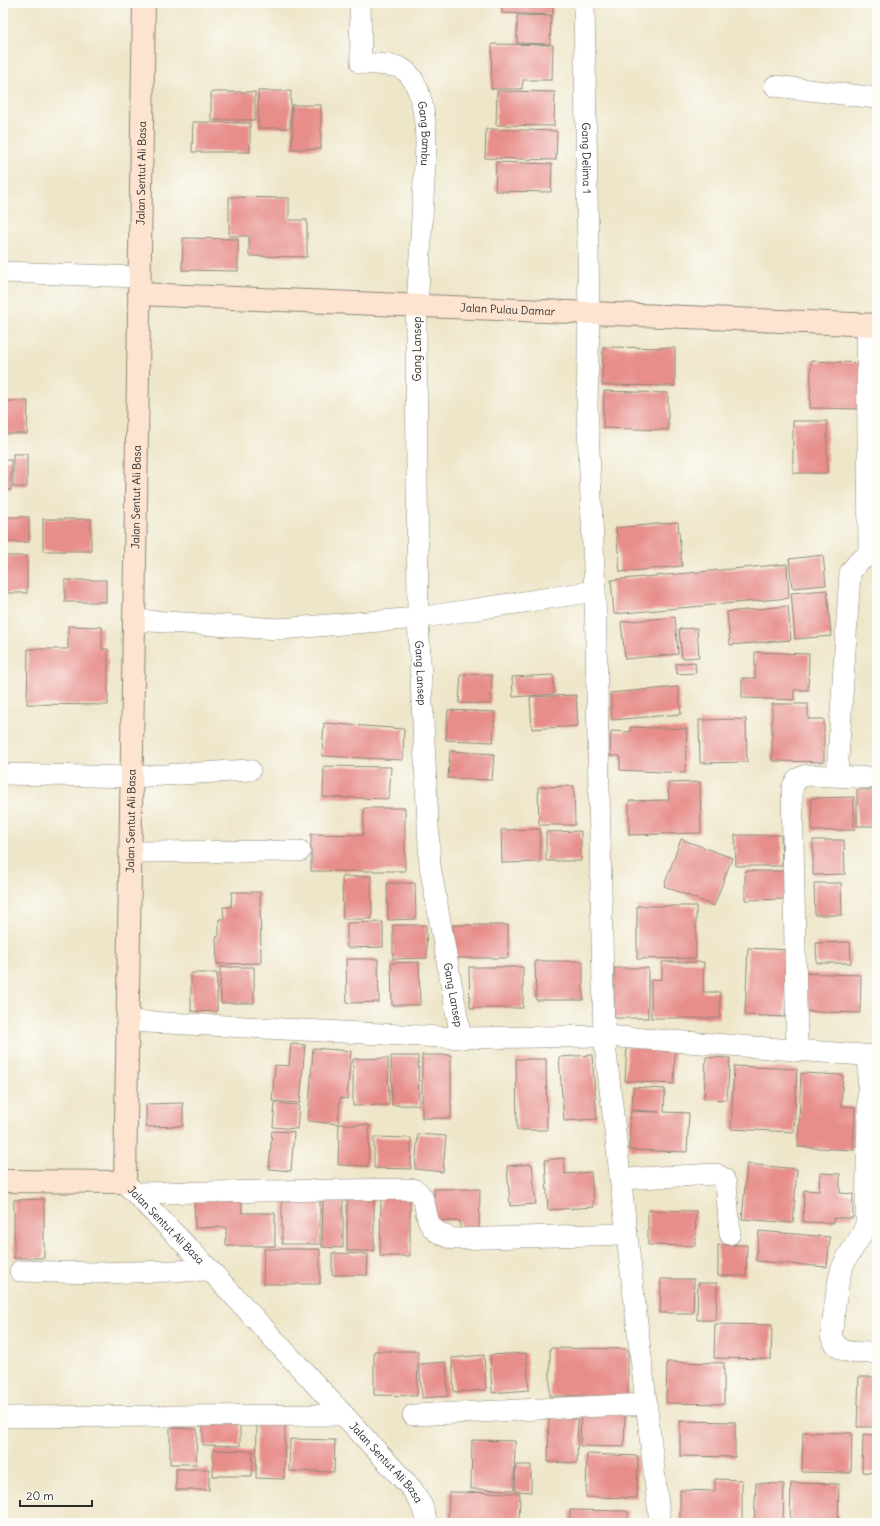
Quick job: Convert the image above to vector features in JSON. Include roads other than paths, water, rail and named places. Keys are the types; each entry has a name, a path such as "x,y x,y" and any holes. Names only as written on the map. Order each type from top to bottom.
{"street":[{"name":"Jalan Sentut Ali Basa","path":"144,3 127,1021 130,1188 210,1270 412,1489 422,1506 427,1523"},
{"name":"Gang Bambu","path":"360,3 362,63 400,68 411,77 423,104 426,145 417,305"},
{"name":"Gang Delima 1","path":"584,3 589,313 587,405 595,590 604,1036 660,1523"},
{"path":"775,86 877,98"},
{"path":"3,272 139,285"},
{"name":"Jalan Pulau Damar","path":"139,285 417,305 872,325"},
{"name":"Gang Lansep","path":"417,305 418,618 430,866 460,1038"},
{"path":"837,775 850,573 858,561 873,555 872,325"},
{"path":"134,620 279,629 418,618 595,590"},
{"path":"3,774 131,777 250,770"},
{"path":"798,1051 792,788 797,779 808,775 837,775 877,778"},
{"path":"130,852 300,851"},
{"path":"127,1021 460,1038 604,1036 798,1051 873,1055 866,1224 864,1234 847,1256 841,1269 831,1336 834,1345 845,1351 877,1353"},
{"path":"620,1179 716,1174 723,1178 726,1184 730,1234"},
{"path":"3,1181 130,1188 413,1189 419,1191 422,1196 430,1224 440,1234 453,1239 626,1234"},
{"path":"20,1271 95,1273 210,1270"},
{"path":"413,1415 646,1404"},
{"path":"3,1417 344,1415"}]}
